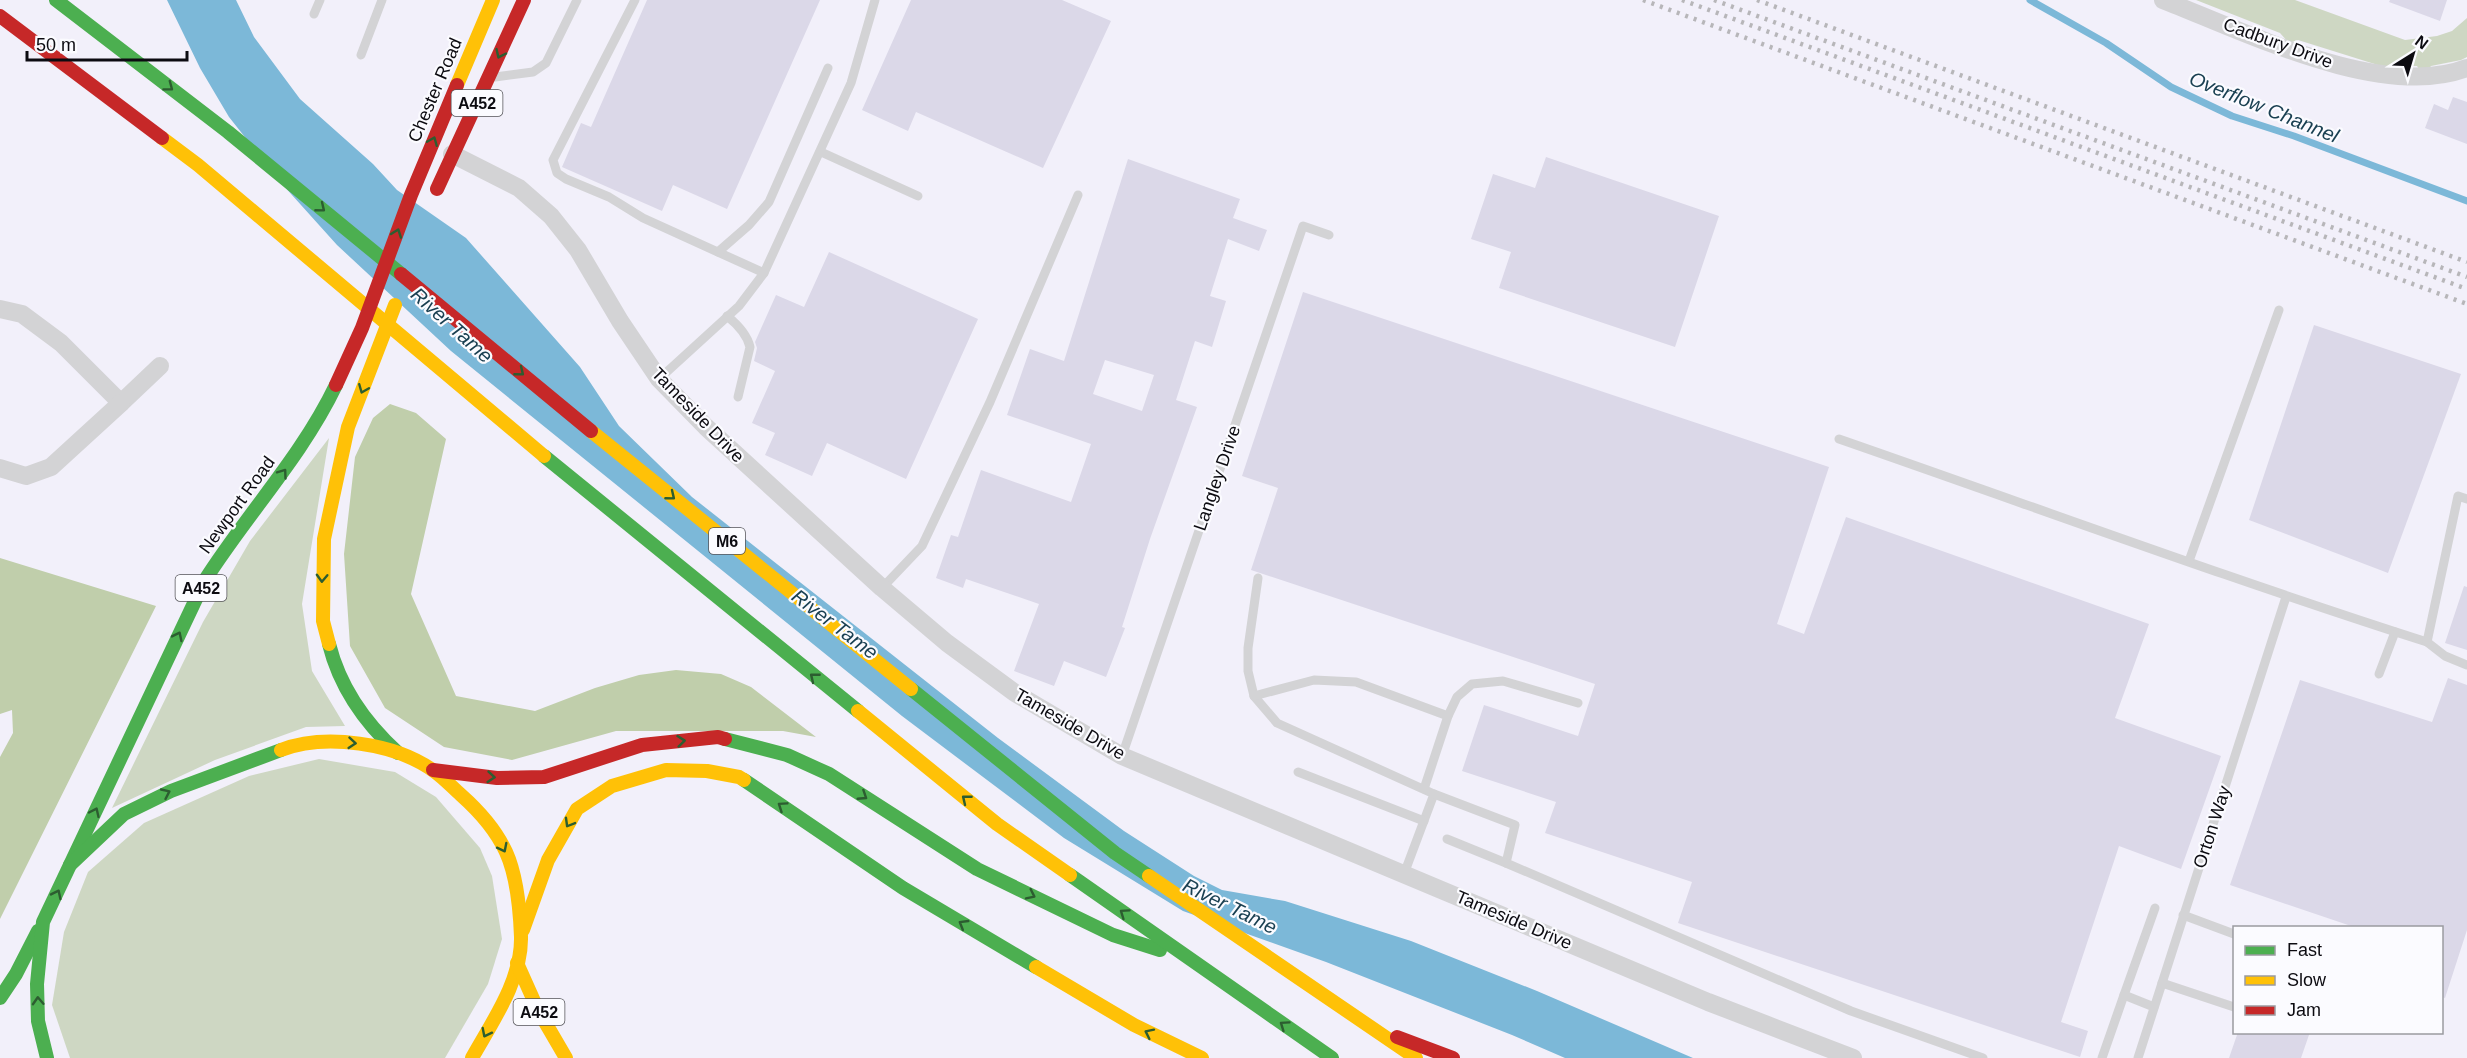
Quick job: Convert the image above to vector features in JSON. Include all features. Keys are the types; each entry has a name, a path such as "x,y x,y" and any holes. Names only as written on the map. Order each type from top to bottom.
{"main road":[{"name":"M6","path":"56,0 228,132 653,482 1115,853 1416,1058"},
{"name":"Chester Road","path":"411,195 493,0"},
{"name":"A452","path":"429,206 524,0"},
{"path":"0,16 198,165 623,522 997,824 1332,1058"},
{"name":"Newport Road","path":"43,922 205,580 228,544 283,473 326,405 362,328 411,195"},
{"path":"399,754 375,732 356,706 335,669 323,621 324,539 348,427 411,260"},
{"path":"433,770 497,778 544,777 642,745 718,738 764,749 787,755 829,774 977,868 1113,935 1243,979"},
{"path":"70,865 124,814 171,791 294,745 337,742 366,744 399,754 433,770 474,807 492,828 506,852 513,877 521,938"},
{"path":"472,1058 504,1000 517,963 521,938 548,860 577,809 612,786 666,770 707,771 739,777 903,888 1134,1025 1202,1058"},
{"path":"0,998 16,974 43,922"},
{"path":"43,922 37,984 39,1021 47,1058"},
{"name":"A452","path":"517,963 538,1010 566,1058"},
{"path":"1321,1008 1454,1058"}],"street":[{"name":"Cadbury Drive","path":"2163,0 2337,65 2389,76 2426,77 2467,68"},
{"name":"Tameside Drive","path":"452,154 519,188 550,216 578,250 620,321 659,379 714,435 882,588 947,643 1015,693 1122,756 1708,1002 1853,1058"},
{"path":"0,309 22,314 61,343 121,403"},
{"path":"0,468 26,476 51,467 160,366"}],"lane":[{"path":"314,14 320,0"},
{"path":"361,55 382,0"},
{"path":"489,77 533,72 546,63 577,0"},
{"path":"635,0 571,122 553,160 554,167 557,173 566,179 609,197 643,218 764,273"},
{"path":"659,379 749,295 764,273 851,83 875,0"},
{"path":"718,252 749,225 769,202 828,68"},
{"path":"821,152 918,196"},
{"path":"882,588 922,546 990,402 1078,195"},
{"name":"Langley Drive","path":"1122,756 1303,226 1329,235"},
{"path":"2189,561 2279,310"},
{"path":"727,316 737,324 749,341 750,347 738,397"},
{"path":"1839,439 2286,597 2427,642 2445,656 2467,665"},
{"path":"2427,642 2458,496 2467,499"},
{"path":"1258,578 1248,648 1248,671 1254,696 1277,723 1434,794 1515,825 1506,863"},
{"name":"Orton Way","path":"2138,1058 2286,597"},
{"path":"2379,675 2395,632"},
{"path":"1254,696 1314,680 1356,682 1448,716"},
{"path":"1424,789 1448,716 1457,697 1472,684 1503,681 1578,703"},
{"path":"1298,772 1424,821"},
{"path":"1404,874 1434,794"},
{"path":"1447,839 1851,1011 1983,1058"},
{"path":"2102,1058 2155,908"},
{"path":"2183,915 2233,933"},
{"path":"2162,982 2233,1006"},
{"path":"2124,995 2154,1007"}],"green space":[{"path":"2196,0 2295,0 2405,40 2437,36 2452,31 2467,18 2467,57 2431,66 2426,73 2421,72 2417,66 2381,66 2298,40 2289,43 2280,33"},
{"path":"390,404 416,413 446,439 411,594 456,696 535,711 595,688 639,675 676,670 721,674 751,687 816,737 783,731 616,731 512,760 444,747 385,708 350,646 344,554 355,457 373,418"},
{"path":"329,438 302,604 312,671 345,726 306,727 215,760 112,808 203,622 250,541"},
{"path":"0,558 156,606 0,919 0,757 13,733 12,710 0,714"},
{"path":"319,759 395,772 436,797 480,848 492,876 502,939 488,984 445,1058 70,1058 52,1005 64,932 88,872 144,823 249,776"}],"water":[{"name":"River Tame","path":"167,0 236,0 254,37 300,99 373,164 397,190 466,238 580,367 619,426 692,497 998,738 1124,831 1194,876 1222,890 1285,901 1411,941 1537,991 1693,1058 1565,1058 1326,962 1183,911 1064,838 902,716 451,351 337,245 283,185 229,117 200,68"}],"building":[{"path":"647,0 820,0 727,209 673,185 662,211 562,167 581,123 591,127"},
{"path":"911,0 1062,0 1111,21 1043,168 916,112 908,131 862,110"},
{"path":"2390,0 2447,0 2440,21 2389,2"},
{"path":"2453,97 2467,102 2467,144 2425,128 2434,104 2448,110"},
{"path":"1546,157 1719,216 1675,347 1499,288 1511,252 1471,239 1493,174 1535,188"},
{"path":"1128,159 1240,199 1233,218 1267,230 1259,251 1228,239 1210,296 1226,301 1212,347 1195,341 1176,400 1197,407 1150,539 1122,627 1125,628 1106,677 1064,661 1054,686 1014,671 1039,604 966,579 963,588 936,578 951,535 958,537 981,470 1071,502 1091,444 1007,415 1030,349 1064,361","holes":["1105,360 1154,375 1142,411 1093,394"]},
{"path":"829,252 978,319 906,479 827,443 812,476 765,455 775,433 752,423 775,371 754,361 757,348 755,342 776,295 804,307"},
{"path":"1303,292 1829,467 1777,624 1804,634 1846,517 2149,624 2115,718 2221,756 2181,869 2119,846 2061,1022 2088,1031 2080,1057 1678,923 1692,882 1545,833 1556,802 1462,771 1484,705 1578,736 1595,684 1251,570 1278,488 1242,476"},
{"path":"2314,325 2461,374 2388,573 2249,520"},
{"path":"2464,586 2467,587 2467,650 2445,643"},
{"path":"2448,678 2467,685 2467,930 2445,998 2443,997 2443,926 2351,926 2230,885 2300,680 2432,722"},
{"path":"2237,1034 2309,1034 2301,1058 2229,1058"}],"waterway":[{"name":"Overflow Channel","path":"2030,0 2106,43 2171,87 2232,116 2294,136 2467,201"}],"railway":[{"path":"1643,0 2467,304"},
{"path":"1682,0 2467,289"},
{"path":"1714,0 2467,277"},
{"path":"1757,0 2467,262"}],"traffic: fast":[{"path":"56,0 228,132 401,274"},
{"path":"70,865 205,580 291,460 336,385"},
{"path":"544,456 858,711"},
{"path":"329,644 340,675 355,704 375,730 398,753"},
{"path":"911,689 1115,853 1149,876"},
{"path":"725,739 787,755 829,774 977,869 1113,935 1160,950"},
{"path":"47,1058 38,1021 37,984 43,922 70,865 124,814 171,791 281,750"},
{"path":"744,780 903,888 1036,967"},
{"path":"1070,875 1332,1058"},
{"path":"0,998 16,974 38,931"}],"traffic: slow":[{"path":"457,85 493,0"},
{"path":"162,138 198,165 544,456"},
{"path":"329,644 323,621 324,539 348,427 395,305"},
{"path":"591,431 911,689"},
{"path":"858,711 997,824 1070,875"},
{"path":"281,750 318,742 338,742 380,748 418,761 434,771 474,808 497,836 510,861 515,882 521,927 520,953 511,985 472,1058"},
{"path":"523,930 548,860 577,809 612,786 666,770 707,771 744,780"},
{"path":"1149,876 1416,1058"},
{"path":"517,963 538,1010 566,1058"},
{"path":"1036,967 1134,1025 1202,1058"}],"traffic: jam":[{"path":"437,189 524,0"},
{"path":"0,16 162,138"},
{"path":"336,385 362,328 411,195 457,85"},
{"path":"401,274 591,431"},
{"path":"433,770 497,778 544,777 642,745 718,737 725,739"},
{"path":"1397,1037 1453,1058"}]}
